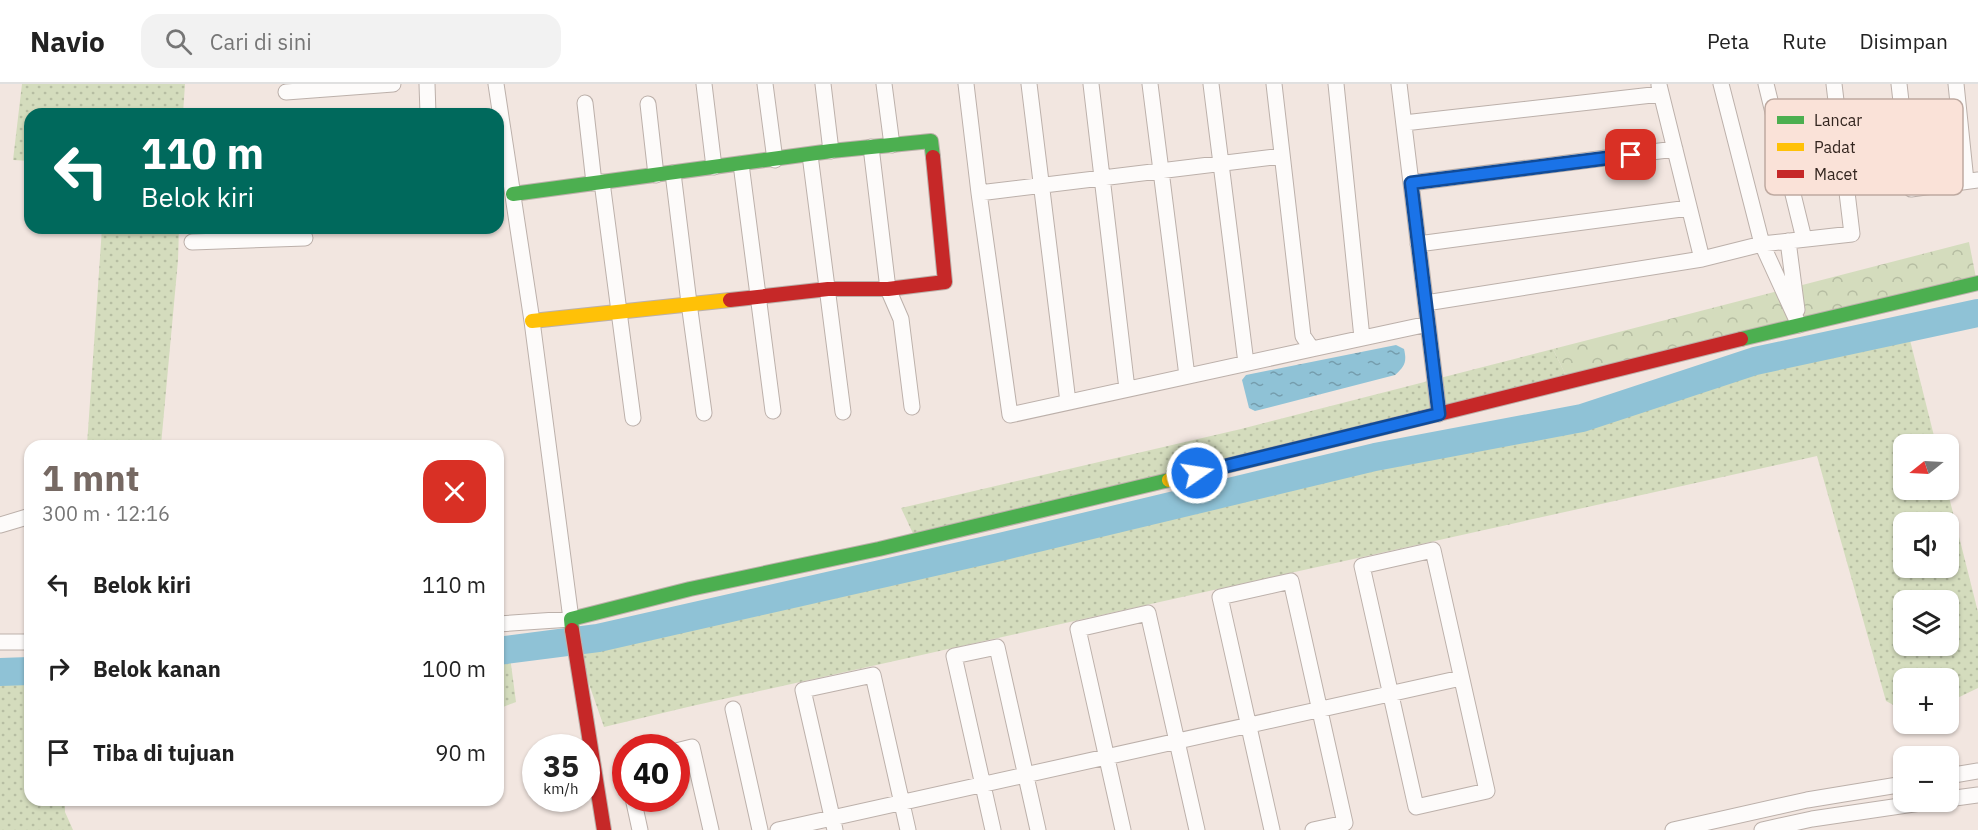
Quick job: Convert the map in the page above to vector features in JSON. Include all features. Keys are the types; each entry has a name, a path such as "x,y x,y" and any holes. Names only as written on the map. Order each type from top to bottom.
{"street":[{"path":"286,92 393,84"},
{"path":"428,84 428,108"},
{"path":"496,84 500,108"},
{"path":"704,84 714,167"},
{"path":"765,84 775,160"},
{"path":"823,84 831,151"},
{"path":"884,84 892,145"},
{"path":"966,84 1010,415 1428,324"},
{"path":"1029,84 1068,402"},
{"path":"1091,84 1104,178 1127,389"},
{"path":"1150,84 1187,376"},
{"path":"1211,84 1246,363"},
{"path":"1274,84 1303,336 1312,349"},
{"path":"1336,84 1362,338"},
{"path":"1399,84 1439,414"},
{"path":"1721,84 1762,244 1799,325"},
{"path":"1766,84 1770,99"},
{"path":"1825,84 1829,99"},
{"path":"1834,84 1836,99"},
{"path":"1899,84 1901,99"},
{"path":"1956,84 1958,99"},
{"path":"1404,123 1660,89 1702,259"},
{"path":"585,103 620,312 633,418"},
{"path":"648,104 656,175"},
{"path":"1963,126 1972,180"},
{"path":"504,136 532,321 576,658 604,830"},
{"path":"513,194 831,151 931,141 945,282 888,289 828,289 532,321"},
{"path":"871,147 888,289 902,320 912,407"},
{"path":"1411,183 1675,149"},
{"path":"810,155 843,412"},
{"path":"979,193 1282,156"},
{"path":"741,164 773,411"},
{"path":"673,173 704,413"},
{"path":"1793,195 1804,239"},
{"path":"1425,303 1702,259 1762,244 1852,234 1848,195"},
{"path":"1418,244 1689,208"},
{"path":"192,242 305,239"},
{"path":"1788,241 1799,325"},
{"path":"504,624 572,623 690,589 926,538 1978,283"},
{"path":"0,525 24,518"},
{"path":"1433,550 1461,678 1487,791 1416,807 1362,566 1433,550"},
{"path":"1272,830 1220,597 1291,581 1345,823 1313,830"},
{"path":"1123,830 1078,629 1148,613 1197,830"},
{"path":"0,642 24,642"},
{"path":"993,830 954,656 997,647 1038,830"},
{"path":"833,824 803,690 873,675 908,830"},
{"path":"778,830 833,824 902,802 1461,678"},
{"path":"733,709 760,830"},
{"path":"690,748 692,747 711,830"},
{"path":"1959,774 1978,771"},
{"path":"1673,830 1807,800 1893,786"},
{"path":"1959,798 1978,795"},
{"path":"1762,830 1812,819 1893,807"},
{"path":"636,812 640,830"}],"green space":[{"path":"22,84 185,84 183,108 24,108 24,161 13,160"},
{"path":"102,234 179,234 161,440 87,440"},
{"path":"1969,242 1977,283 1569,382 1553,349"},
{"path":"1907,328 1934,434 1893,434 1893,500 1950,500 1953,512 1893,512 1893,578 1959,578 1959,537 1978,612 1978,688 1959,697 1959,668 1893,668 1893,705 1886,701 1817,456 604,727 574,641 598,638 931,563 1375,457 1587,417 1755,361"},
{"path":"1553,349 1569,382 917,542 901,508 1241,429"},
{"path":"509,649 516,702 504,707 504,650"},
{"path":"24,671 24,806 65,806 65,812 73,830 0,830 0,672"}],"water":[{"path":"1396,345 1404,349 1405,361 1395,375 1255,411 1249,408 1242,380 1246,375"}],"waterway":[{"path":"504,650 598,638 1000,547 1375,457 1582,418 1755,361 1978,313"},
{"path":"0,672 24,671"}],"traffic: fast":[{"path":"513,194 831,151 931,141 933,157"},
{"path":"1741,339 1978,283"},
{"path":"572,630 571,619 690,589 879,549 1169,480"}],"traffic: slow":[{"path":"532,321 730,300"},
{"path":"1169,480 1394,425"}],"traffic: jam":[{"path":"730,300 828,289 888,289 945,282 933,157"},
{"path":"1394,425 1741,339"},
{"path":"572,630 604,830"}],"route":[{"path":"1197,473 1439,414 1411,183 1631,155"}]}
